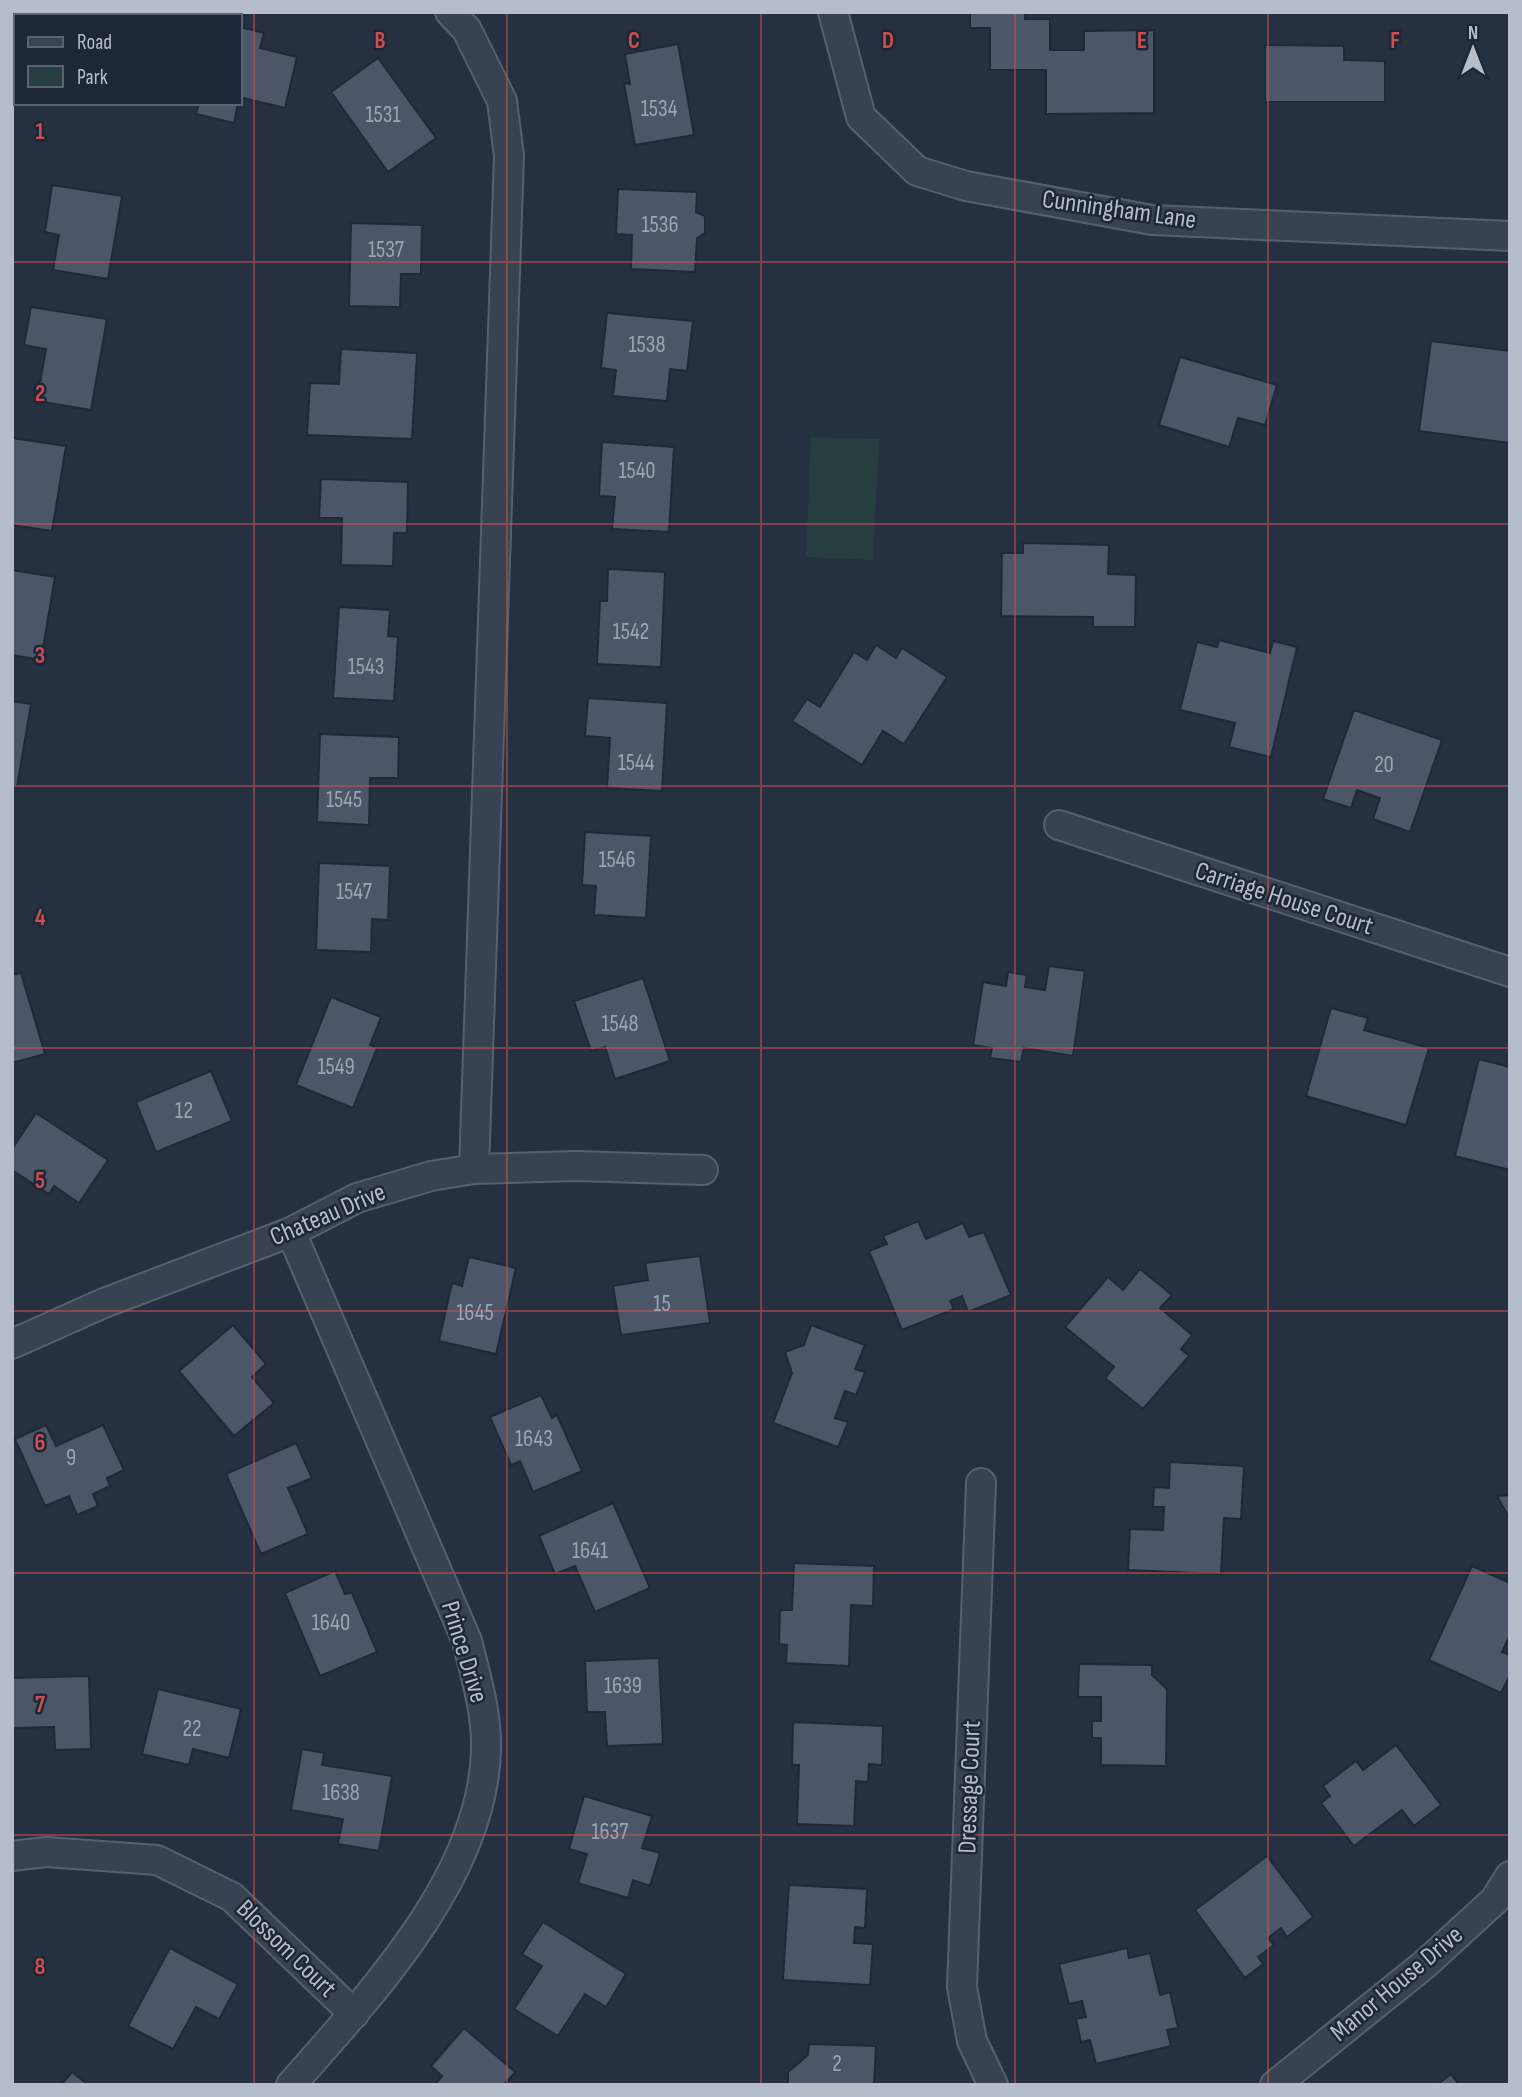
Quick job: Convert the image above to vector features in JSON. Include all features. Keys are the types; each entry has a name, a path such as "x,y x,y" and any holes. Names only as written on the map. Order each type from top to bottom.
{"street":[{"path":"450,12 467,30 502,101 509,156 474,1169"},
{"name":"Cunningham Lane","path":"834,12 861,117 917,171 966,186 1152,220 1510,236"},
{"name":"Carriage House Court","path":"1059,825 1510,972"},
{"name":"Chateau Drive","path":"12,1344 104,1303 291,1232 357,1198 431,1176 474,1169 576,1166 703,1170"},
{"name":"Prince Drive","path":"291,1232 467,1641 483,1702 486,1752 476,1808 457,1865 398,1957 354,2014 291,2085"},
{"name":"Dressage Court","path":"981,1483 962,1987 972,2041 993,2085"},
{"name":"Blossom Court","path":"12,1856 46,1852 157,1860 232,1897 354,2014"},
{"name":"Manor House Drive","path":"1275,2085 1425,1964 1495,1900 1510,1876"}],"green space":[{"path":"811,437 879,439 873,560 806,557"}],"building":[{"path":"164,12 172,14 87,14"},
{"path":"970,12 1025,12 1025,19 1050,19 1050,50 1084,50 1084,31 1154,30 1154,113 1046,114 1046,70 990,70 990,28 970,28"},
{"path":"242,28 264,33 260,48 297,57 285,108 242,97"},
{"path":"678,44 694,135 635,145 624,83 630,84 625,54"},
{"path":"1265,45 1344,46 1344,60 1385,61 1385,102 1265,102"},
{"path":"378,58 436,138 388,172 331,92"},
{"path":"198,105 238,105 234,123 196,114"},
{"path":"52,185 122,196 108,279 53,270 59,235 45,232"},
{"path":"618,189 697,192 696,212 705,216 705,233 697,238 695,272 631,269 632,235 616,234"},
{"path":"351,223 422,225 421,274 401,274 400,307 349,306"},
{"path":"31,307 107,319 91,410 37,401 46,349 24,345"},
{"path":"607,313 693,321 687,371 670,369 667,401 613,396 616,370 601,368"},
{"path":"1431,341 1510,351 1510,443 1419,431"},
{"path":"341,349 417,353 412,439 307,435 310,383 339,384"},
{"path":"1180,357 1277,385 1265,425 1238,418 1229,447 1159,425"},
{"path":"12,438 66,446 52,531 12,525"},
{"path":"602,442 674,447 669,532 612,529 615,497 599,496"},
{"path":"321,479 408,482 407,533 394,533 393,566 341,565 342,518 319,518"},
{"path":"1023,543 1109,545 1108,574 1136,575 1135,627 1093,627 1093,617 1001,616 1002,553 1023,553"},
{"path":"608,569 665,572 661,667 597,664 600,601 607,601"},
{"path":"12,570 55,577 41,660 12,655"},
{"path":"339,607 390,610 388,636 398,637 394,701 333,698"},
{"path":"1219,640 1270,653 1273,641 1297,647 1271,757 1229,747 1235,723 1180,710 1197,642 1217,647"},
{"path":"876,645 896,658 902,648 947,677 904,744 883,731 862,765 792,721 807,699 820,707 854,652 867,660"},
{"path":"588,698 667,703 662,791 607,788 610,738 585,736"},
{"path":"12,701 31,704 17,787 12,786"},
{"path":"1354,710 1442,740 1410,832 1373,819 1380,798 1357,790 1351,808 1323,799"},
{"path":"320,734 399,737 398,778 370,778 369,825 317,822"},
{"path":"585,832 651,836 646,918 594,915 596,886 582,885"},
{"path":"319,863 390,866 388,920 372,919 371,952 316,950"},
{"path":"1049,966 1085,971 1073,1056 1024,1048 1021,1062 990,1058 992,1048 973,1045 983,982 1006,986 1008,972 1027,975 1025,987 1045,990"},
{"path":"21,973 45,1054 12,1063 12,975"},
{"path":"643,978 670,1061 615,1079 605,1047 591,1051 574,1001"},
{"path":"331,997 381,1017 370,1045 377,1048 353,1108 296,1085"},
{"path":"1331,1008 1368,1018 1364,1030 1429,1048 1406,1125 1306,1096"},
{"path":"1479,1059 1510,1067 1510,1170 1455,1156"},
{"path":"211,1071 232,1121 156,1152 136,1102"},
{"path":"36,1113 108,1160 79,1203 54,1186 49,1194 12,1170 12,1149"},
{"path":"918,1221 926,1239 963,1223 969,1237 984,1232 1011,1295 968,1312 962,1296 950,1301 954,1309 902,1330 869,1251 887,1244 883,1236"},
{"path":"700,1256 710,1323 621,1335 613,1286 648,1280 645,1263"},
{"path":"469,1257 516,1268 496,1354 439,1341 452,1283 462,1286"},
{"path":"1140,1269 1172,1295 1160,1308 1192,1335 1181,1349 1189,1356 1143,1409 1105,1378 1114,1367 1065,1327 1108,1277 1123,1290"},
{"path":"233,1325 266,1364 252,1377 274,1403 234,1436 179,1371"},
{"path":"811,1325 865,1345 855,1369 865,1372 856,1395 845,1391 835,1418 848,1422 838,1447 773,1423 792,1373 785,1352 804,1345"},
{"path":"541,1395 552,1418 557,1415 582,1471 533,1492 520,1461 511,1465 490,1417"},
{"path":"46,1425 56,1446 103,1425 124,1470 107,1478 110,1486 93,1494 98,1506 77,1515 69,1496 45,1506 15,1439"},
{"path":"296,1443 312,1478 288,1488 308,1534 261,1554 226,1474"},
{"path":"1170,1462 1244,1466 1241,1519 1224,1518 1221,1574 1128,1570 1130,1529 1163,1530 1164,1507 1153,1507 1154,1487 1169,1488"},
{"path":"1510,1495 1510,1519 1497,1496"},
{"path":"613,1503 650,1588 595,1612 575,1566 555,1574 539,1536"},
{"path":"794,1563 874,1566 873,1606 851,1605 849,1666 786,1663 787,1645 779,1644 780,1610 792,1610"},
{"path":"1472,1566 1510,1583 1510,1635 1502,1652 1510,1655 1510,1675 1501,1693 1429,1660"},
{"path":"335,1571 345,1594 352,1593 377,1652 320,1676 285,1593"},
{"path":"659,1658 663,1744 607,1746 605,1712 587,1712 585,1661"},
{"path":"1079,1664 1152,1665 1152,1675 1167,1689 1166,1766 1101,1765 1101,1738 1092,1738 1092,1721 1101,1721 1101,1697 1078,1697"},
{"path":"89,1676 91,1749 55,1750 54,1727 12,1728 12,1678"},
{"path":"158,1689 241,1709 229,1758 193,1749 189,1765 142,1754"},
{"path":"793,1722 883,1726 882,1765 869,1764 868,1782 856,1781 854,1826 797,1824 799,1765 792,1765"},
{"path":"1396,1745 1441,1805 1414,1826 1402,1810 1354,1846 1321,1803 1330,1796 1323,1786 1356,1761 1363,1770"},
{"path":"302,1749 324,1753 322,1765 392,1776 379,1851 338,1844 343,1819 291,1810"},
{"path":"584,1796 652,1816 642,1848 660,1853 650,1886 633,1880 628,1898 578,1883 587,1854 569,1849"},
{"path":"1267,1856 1313,1917 1287,1937 1281,1928 1268,1938 1274,1945 1258,1957 1263,1964 1245,1978 1195,1910"},
{"path":"789,1885 867,1889 865,1928 855,1927 854,1943 873,1944 870,1985 783,1980"},
{"path":"543,1922 626,1974 606,2007 585,1994 558,2036 514,2009 542,1966 522,1954"},
{"path":"170,1948 238,1984 219,2019 196,2007 173,2049 128,2026"},
{"path":"1127,1948 1129,1958 1150,1953 1160,1995 1170,1992 1178,2028 1167,2030 1171,2046 1096,2064 1090,2040 1081,2042 1076,2019 1086,2017 1082,2001 1069,2004 1059,1964"},
{"path":"464,2028 515,2072 504,2085 435,2085 442,2076 431,2066"},
{"path":"809,2044 876,2046 874,2085 788,2085 788,2072 808,2055"},
{"path":"72,2072 88,2085 61,2085"},
{"path":"1451,2074 1459,2085 1437,2085"}]}
